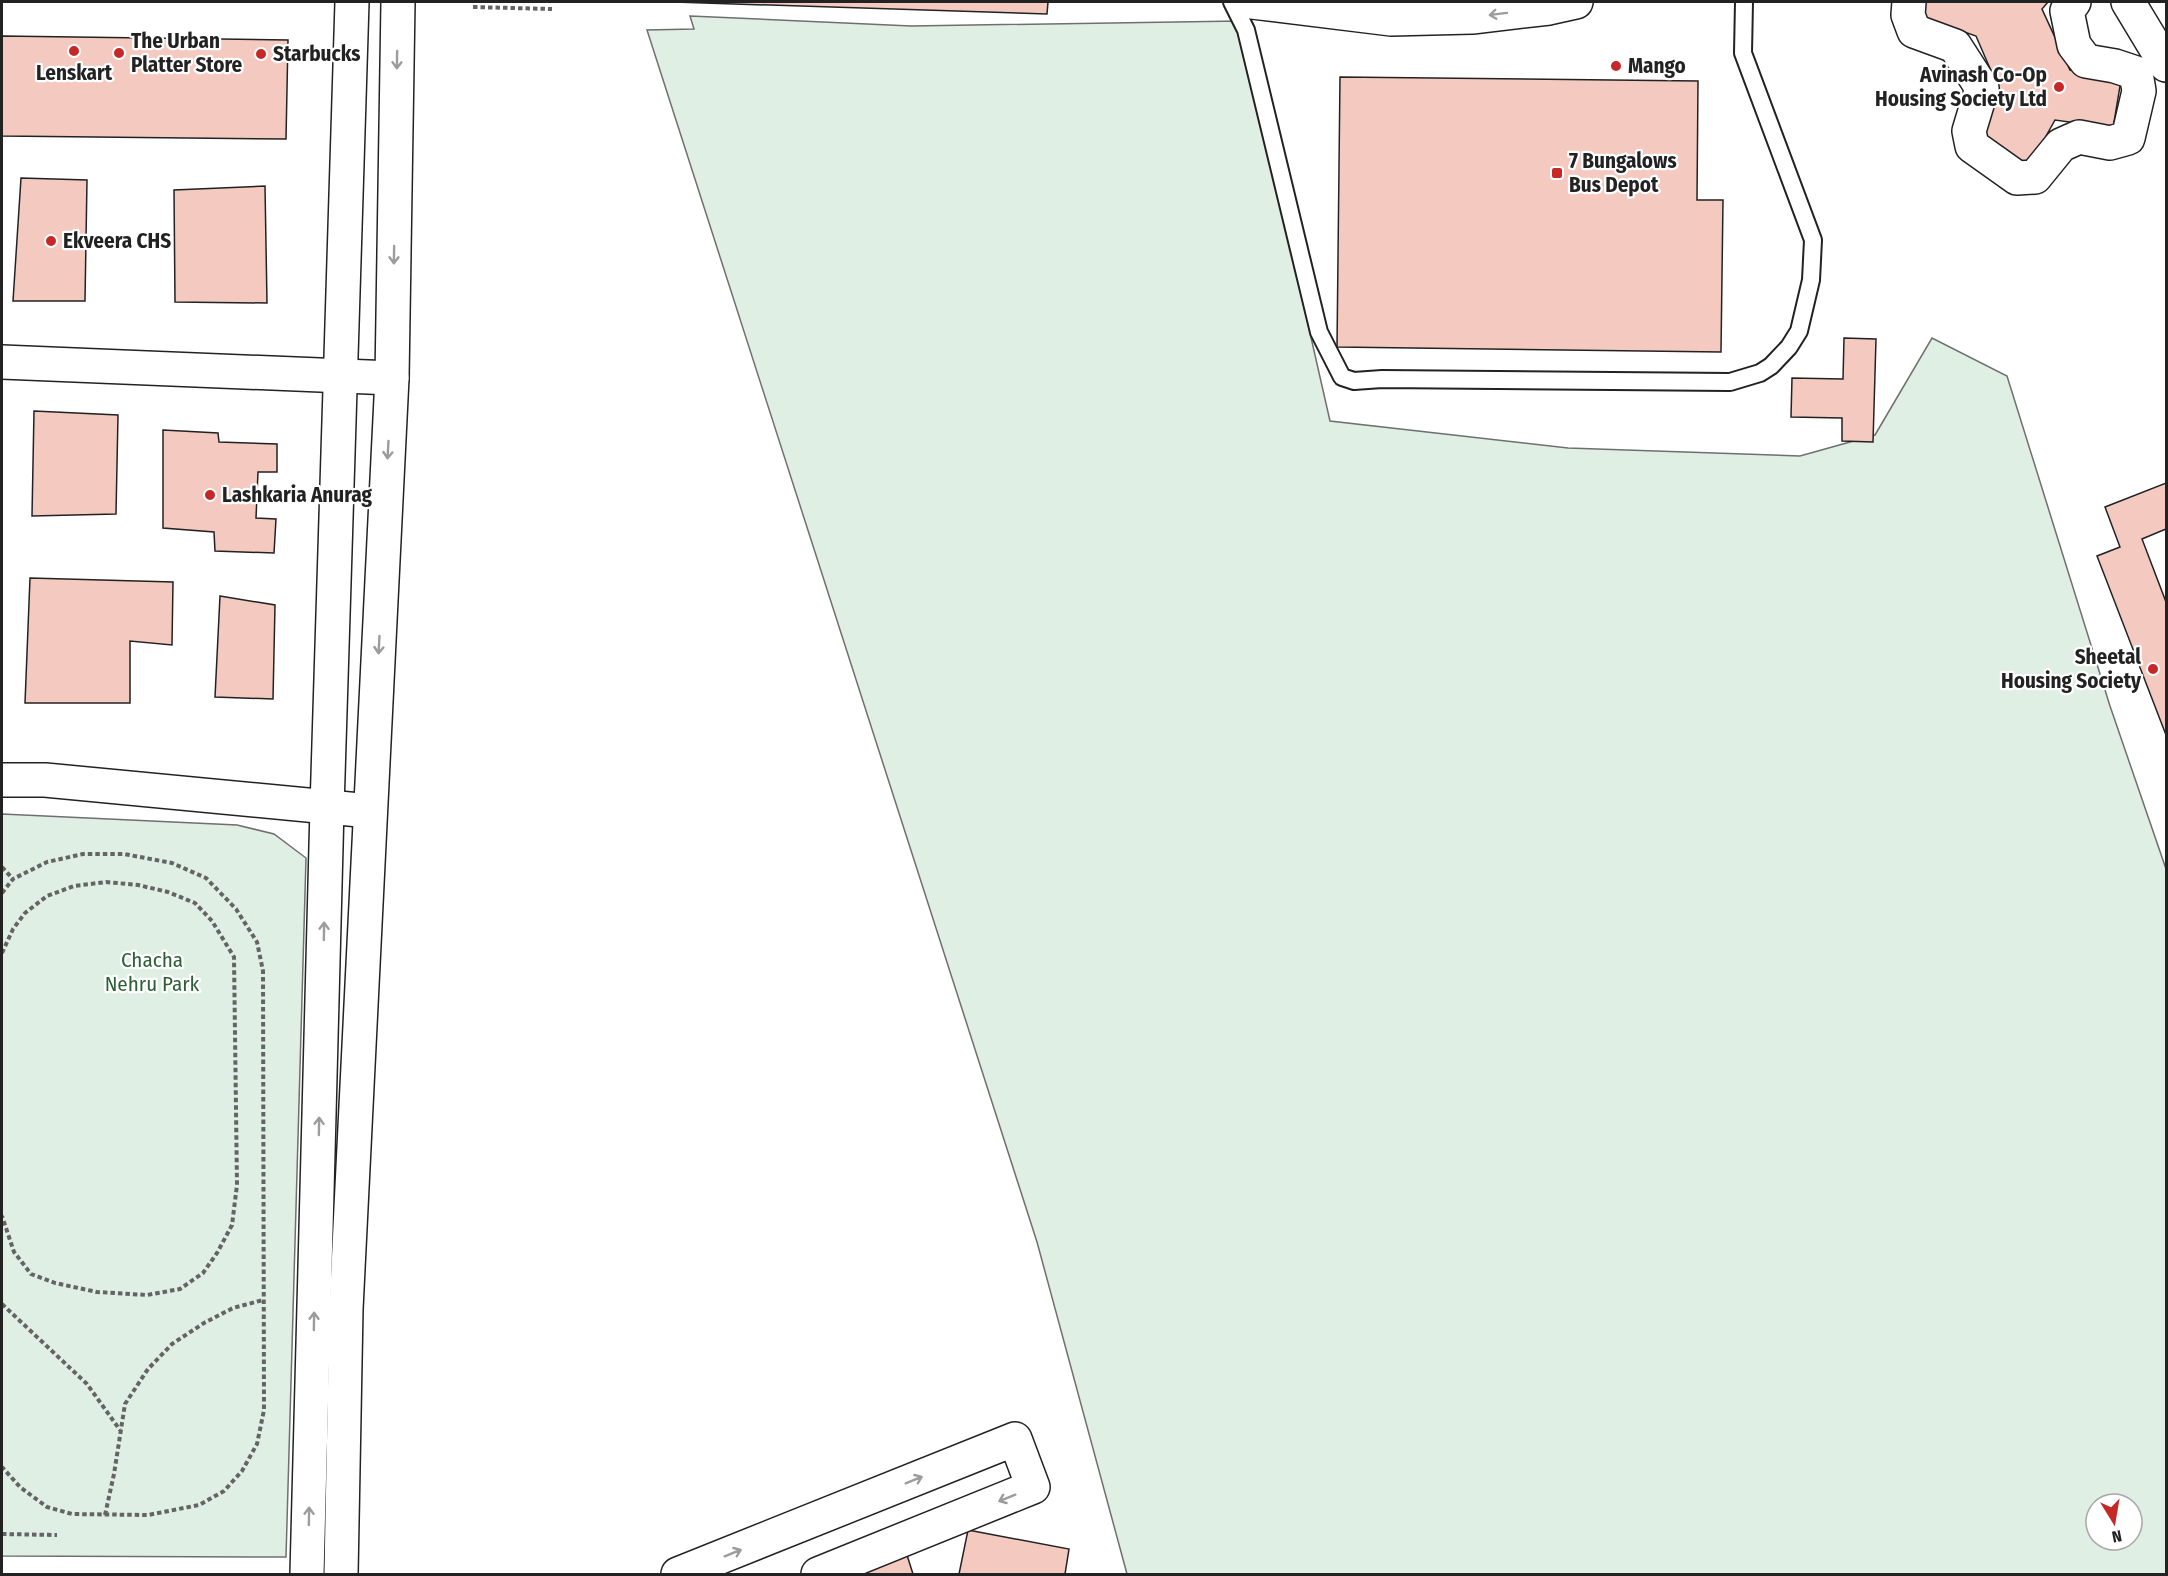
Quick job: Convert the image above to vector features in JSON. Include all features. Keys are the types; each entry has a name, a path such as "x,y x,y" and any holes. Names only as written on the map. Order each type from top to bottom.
{"street":[{"path":"1252,2 1391,20 1472,16 1549,8 1576,2"},
{"path":"1909,2 1908,15 1914,31 1955,46 1982,88 1970,131 1972,146 2017,178 2035,177 2061,144 2079,137 2109,142 2128,138 2139,91 2136,73 2115,66 2086,61 2074,45 2067,11 2074,2"},
{"path":"2128,2 2166,65"},
{"path":"307,1575 327,808 352,11 398,12 392,378 346,1309 340,1575"},
{"path":"2,362 392,378"},
{"path":"2,780 45,780 370,811"},
{"path":"678,1575 1016,1439 1033,1487 818,1575"}],"lane":[{"path":"1232,2 1246,30 1319,332 1342,377 1354,381 1382,379 1730,382 1760,373 1771,366 1789,347 1799,331 1811,280 1813,240 1743,53 1744,2"}],"path":[{"path":"473,7 552,9"},
{"path":"2,893 13,879 47,862 83,854 124,854 172,863 206,878 236,909 257,942 263,971 264,1410 257,1444 242,1472 224,1491 199,1505 148,1515 72,1515 47,1508 21,1487 2,1467"},
{"path":"2,867 13,879"},
{"path":"2,953 13,929 25,914 47,896 74,886 106,882 138,885 168,892 195,903 212,921 234,957 237,1185 232,1225 203,1273 180,1289 147,1295 98,1292 55,1283 31,1274 14,1252 2,1216"},
{"path":"105,1515 125,1404 148,1369 172,1344 204,1323 232,1308 263,1300"},
{"path":"2,1304 87,1384 120,1430"},
{"path":"2,1534 57,1535"}],"green space":[{"path":"690,16 911,26 1239,21 1330,421 1568,448 1800,456 1875,435 1932,338 2007,376 2110,706 2166,869 2166,1574 1127,1574 1037,1242 647,30 694,29"},
{"name":"Chacha Nehru Park","path":"2,814 237,825 274,834 306,858 286,1557 2,1556"}],"building":[{"path":"674,2 1048,2 1047,14"},
{"name":"Avinash Co-Op Housing Society Ltd","path":"1925,2 2048,2 2042,9 2070,70 2121,80 2113,128 2055,120 2026,172 1977,138 2001,94 1976,36 1922,17"},
{"path":"2,36 288,40 286,139 2,136"},
{"path":"1340,77 1698,81 1697,200 1723,200 1721,352 1337,347"},
{"name":"Ekveera CHS","path":"21,178 87,180 85,301 13,301"},
{"path":"265,186 267,303 175,302 174,190"},
{"path":"1844,338 1876,339 1873,442 1842,441 1842,418 1791,417 1792,378 1843,379"},
{"path":"34,411 118,415 116,514 32,516"},
{"name":"Lashkaria Anurag","path":"163,430 218,433 219,442 277,444 277,472 258,472 256,518 276,519 274,553 215,551 214,532 163,528"},
{"name":"Sheetal Housing Society","path":"2166,483 2166,529 2142,539 2166,602 2166,735 2097,556 2120,547 2105,507"},
{"path":"30,578 173,582 172,645 130,641 130,703 25,703"},
{"path":"220,596 275,605 273,699 215,697"},
{"path":"968,1530 1069,1549 1065,1574 959,1574"},
{"path":"907,1555 913,1574 859,1574"}],"place":[{"name":"Lenskart","path":"74,51"},
{"name":"The Urban Platter Store","path":"119,53"},
{"name":"Starbucks","path":"261,54"},
{"name":"Mango","path":"1616,66"},
{"name":"Avinash Co-Op Housing Society Ltd","path":"2059,87"},
{"name":"7 Bungalows Bus Depot","path":"1557,173"},
{"name":"Ekveera CHS","path":"51,241"},
{"name":"Lashkaria Anurag","path":"210,495"},
{"name":"Sheetal Housing Society","path":"2153,669"}]}
